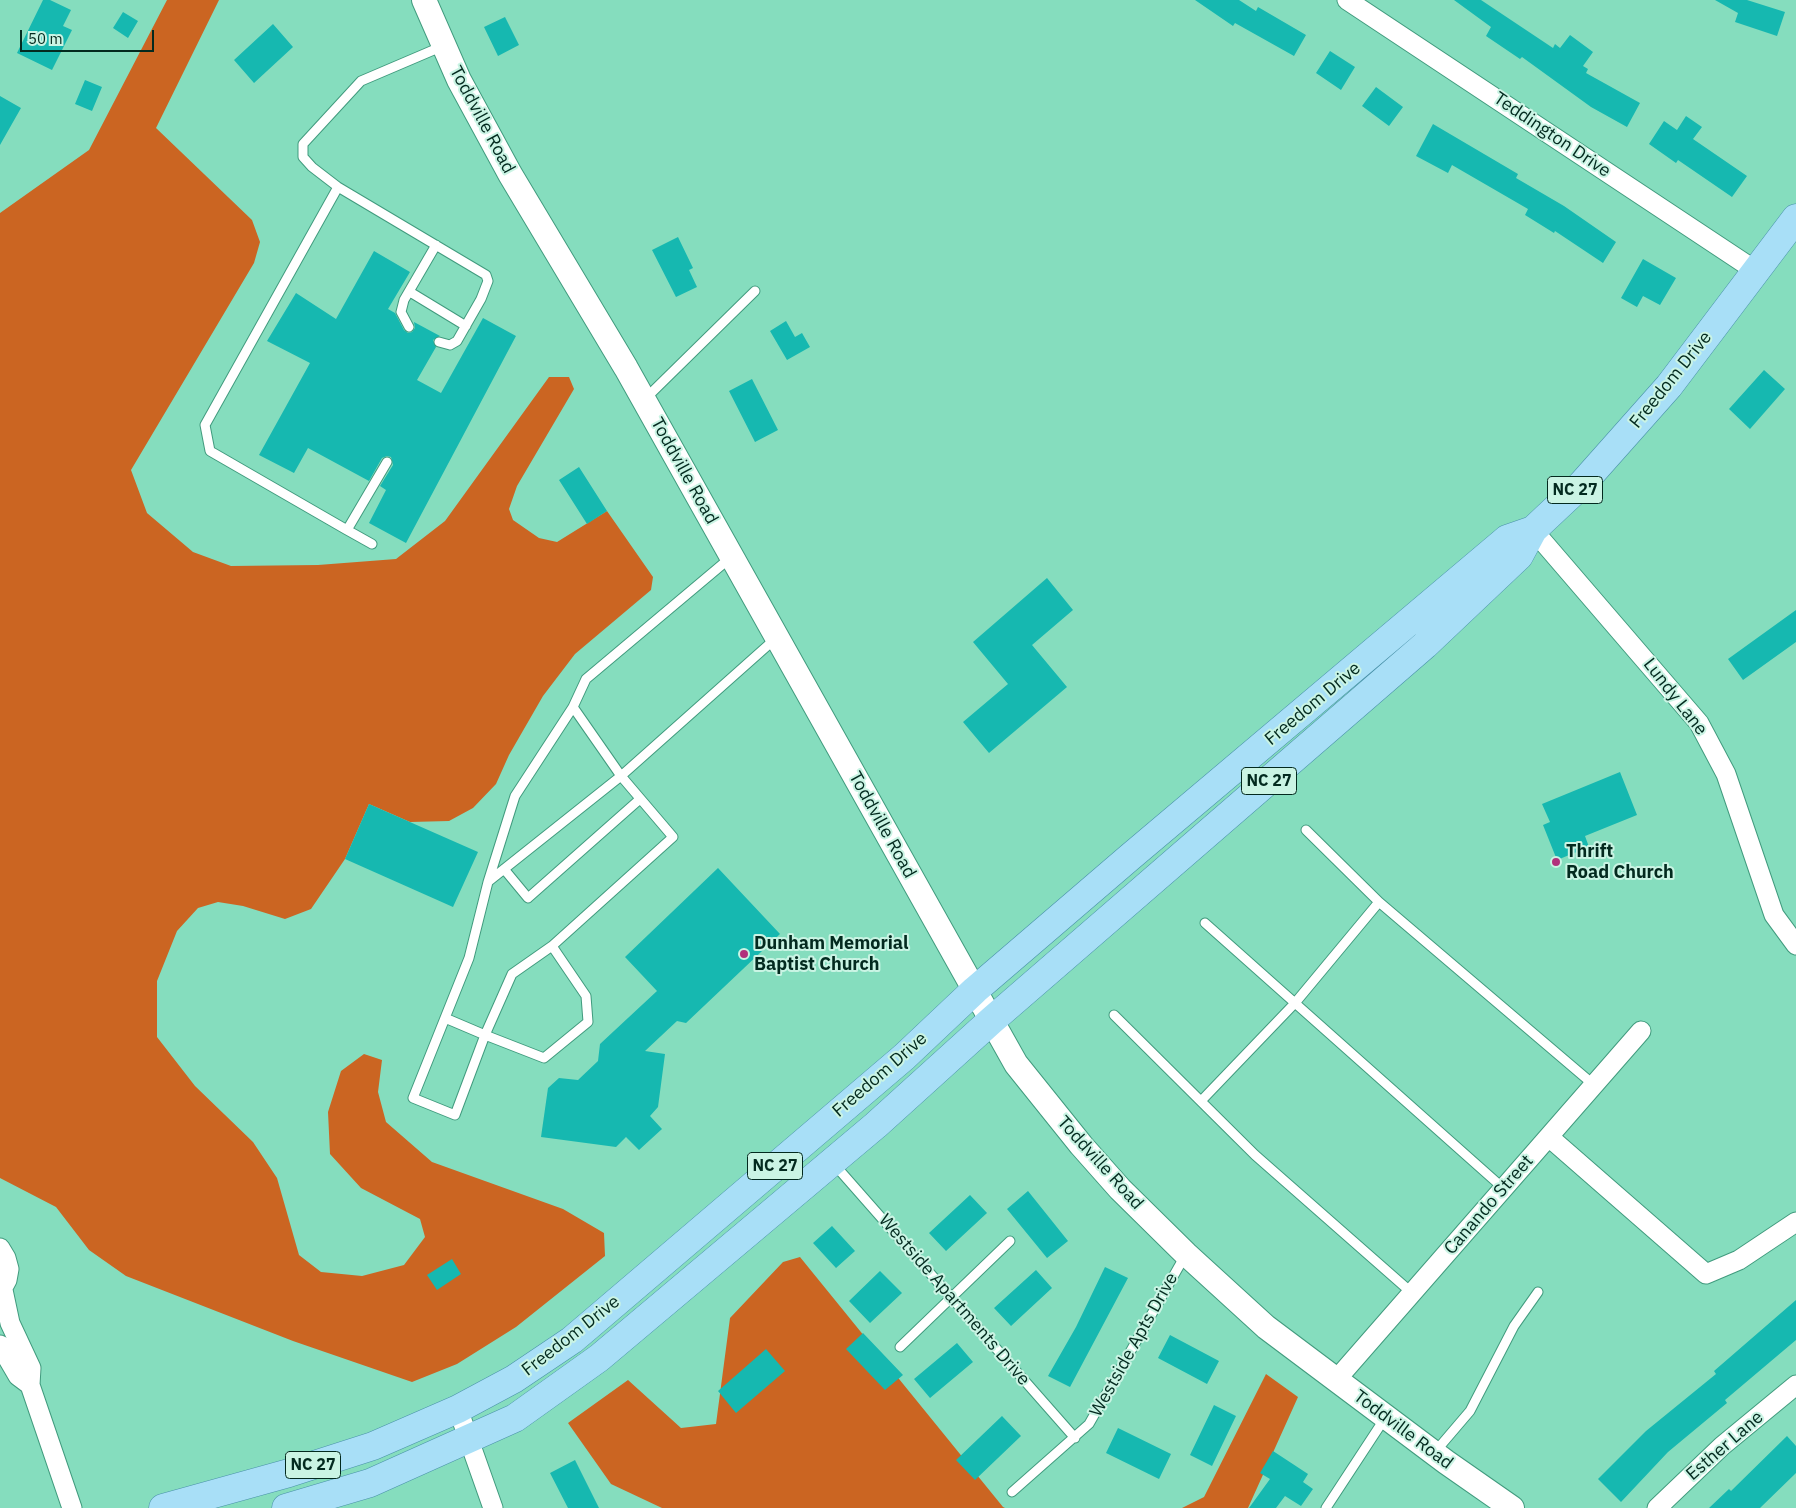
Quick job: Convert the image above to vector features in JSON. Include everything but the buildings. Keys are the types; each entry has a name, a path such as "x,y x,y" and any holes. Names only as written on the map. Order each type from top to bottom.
{"main road":[{"name":"Freedom Drive","path":"286,1508 370,1484 516,1418 599,1358 876,1126 992,1020 1425,646 1519,556 1533,530 1582,484 1651,407 1796,218"},
{"name":"Freedom Drive","path":"163,1508 289,1473 373,1446 458,1409 514,1379 572,1340 904,1057 975,990 1507,540 1533,530"}],"street":[{"name":"Toddville Road","path":"424,0 459,80 510,174 644,400 1016,1064 1080,1145 1120,1188 1186,1254 1266,1327 1434,1454 1512,1508"},
{"name":"Teddington Drive","path":"1347,0 1756,271"},
{"name":"Lundy Lane","path":"1533,530 1699,723 1726,774 1752,844 1771,909 1786,934 1796,944"},
{"name":"Canando Street","path":"1336,1380 1641,1031"},
{"path":"1549,1137 1706,1274 1739,1260 1796,1222"},
{"path":"0,1248 6,1258 9,1269 1,1291 10,1323 30,1368 30,1385 72,1508"},
{"path":"0,1345 18,1376 30,1385"},
{"name":"Esther Lane","path":"1657,1508 1722,1446 1796,1385"},
{"path":"458,1409 493,1508"}],"lane":[{"path":"438,342 450,345 457,341 481,299 488,280 486,275 338,187 312,168 304,157 303,144 361,81 444,46"},
{"path":"338,187 205,425 210,451 372,544"},
{"path":"409,326 401,312 436,245"},
{"path":"644,400 755,291"},
{"path":"410,292 466,326"},
{"path":"347,530 387,462"},
{"path":"573,707 620,776 673,838 552,946 512,974 485,1035 455,1115 413,1098 469,958 488,882 515,796 573,707 586,679 732,556"},
{"path":"488,882 620,776 777,637"},
{"path":"504,869 528,898 640,799"},
{"path":"1306,830 1379,902 1594,1085"},
{"path":"1201,1101 1295,1002 1379,902"},
{"path":"1206,923 1503,1188"},
{"path":"445,1018 544,1058 588,1022 586,996 552,946"},
{"path":"1114,1015 1255,1155 1412,1293"},
{"name":"Westside Apartments Drive","path":"833,1162 1075,1438"},
{"path":"900,1347 1010,1241"},
{"name":"Westside Apts Drive","path":"1012,1492 1089,1424 1102,1405 1186,1254"},
{"path":"1434,1454 1470,1411 1514,1326 1538,1292"},
{"path":"1326,1508 1385,1417"}],"shaded area":[{"path":"167,0 219,0 156,128 252,220 260,242 254,263 131,470 147,513 193,552 231,566 318,565 396,559 445,521 549,377 569,377 574,389 517,486 509,509 513,520 539,538 557,542 607,511 653,577 651,590 575,654 543,696 509,755 496,784 473,808 449,821 410,822 369,804 345,859 311,909 285,919 243,906 218,902 198,908 177,931 157,981 157,1037 195,1086 253,1142 277,1178 299,1255 321,1272 362,1276 404,1265 425,1237 420,1219 361,1188 330,1154 328,1112 341,1071 364,1054 382,1060 378,1092 386,1122 432,1162 563,1209 604,1233 605,1256 516,1327 457,1364 412,1382 293,1341 126,1276 89,1250 56,1207 0,1178 0,213 89,150"},
{"path":"800,1257 1005,1508 662,1508 611,1484 568,1423 628,1380 681,1428 716,1424 730,1318 783,1262"},
{"path":"1266,1374 1298,1397 1248,1508 1182,1508 1204,1497"}],"place":[{"name":"Thrift Road Church","path":"1556,862"},
{"name":"Dunham Memorial Baptist Church","path":"744,954"}]}
